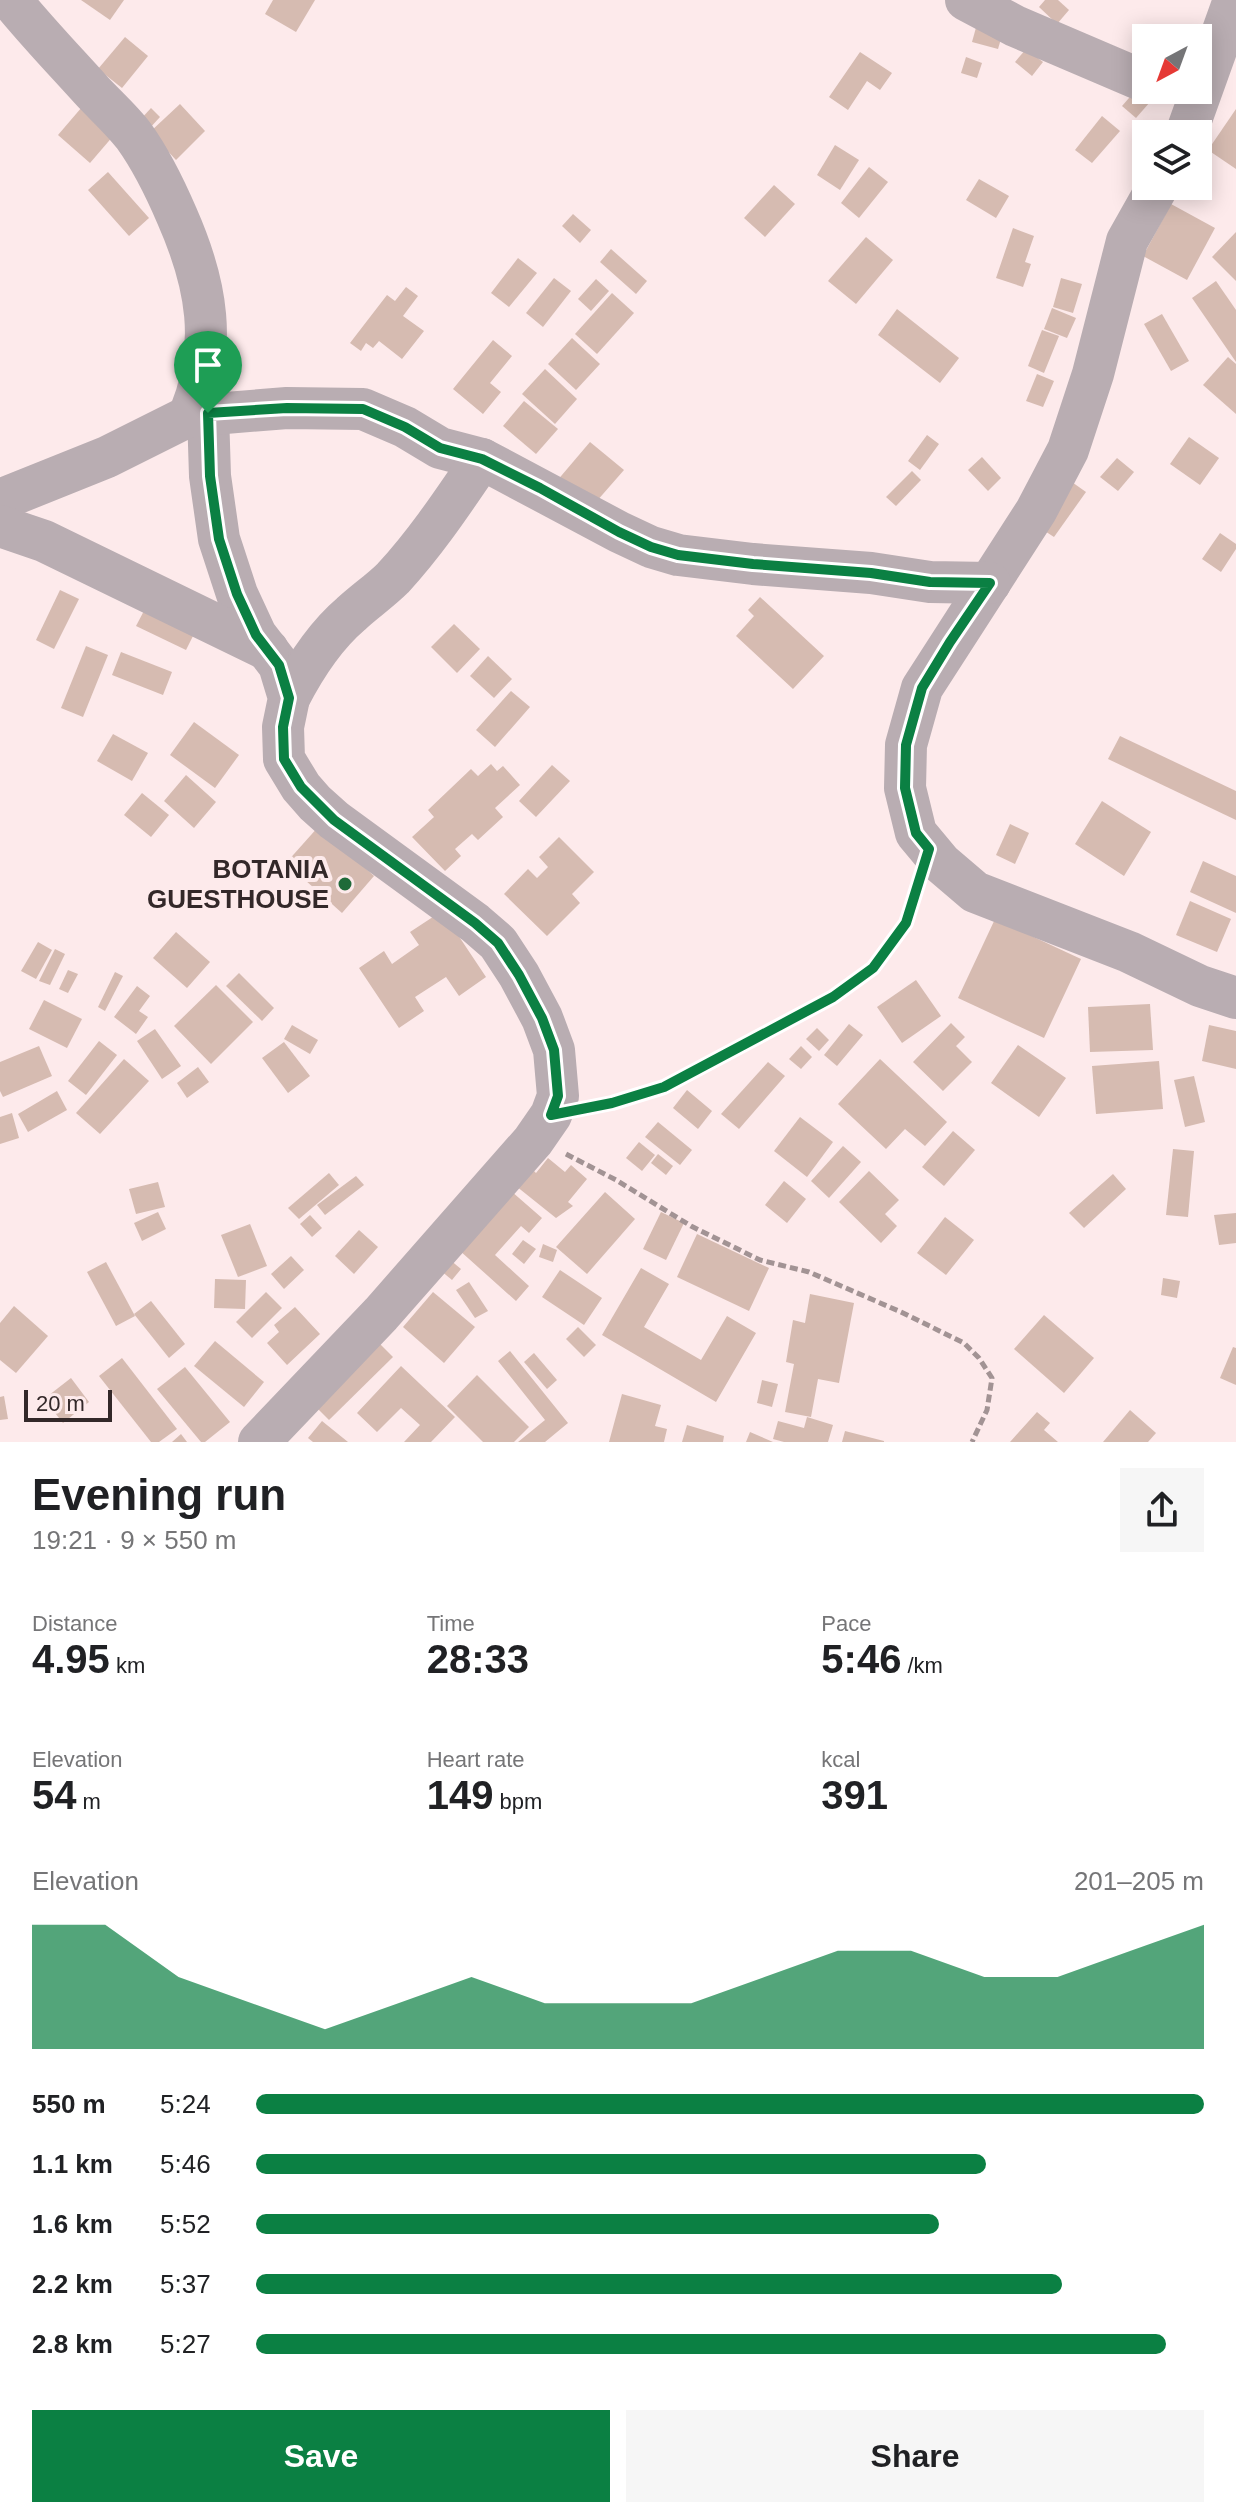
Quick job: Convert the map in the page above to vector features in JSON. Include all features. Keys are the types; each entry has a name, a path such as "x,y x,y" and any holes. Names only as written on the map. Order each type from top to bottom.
{"street":[{"path":"11,0 132,134 160,176 192,252 200,276 207,320 207,346 198,415 219,539 237,594 256,635 279,665 289,698"},
{"path":"966,0 1015,26 1132,76"},
{"path":"1183,109 1234,0"},
{"path":"1150,200 1127,241 1093,374 1068,450 1036,511 922,688 906,745 905,788 916,833 941,863 975,892 1129,952 1200,986 1236,998"},
{"path":"0,500 107,457 198,415 287,408 363,409 405,427 440,448 482,459 619,532 678,555 871,573 930,582 990,583"},
{"path":"259,1442 381,1314 542,1128 558,1096 554,1050 542,1018 498,943 334,820 301,787 284,759 283,727 289,698 315,653 349,615 391,580 439,522 482,459"},
{"path":"0,526 56,547 268,650"}],"path":[{"path":"929,849 906,923 873,968 833,997 664,1087 542,1128 577,1159 691,1226 760,1260 809,1272 964,1343 992,1378 987,1410 972,1442"}],"building":[{"path":"81,0 124,0 110,20"},
{"path":"273,0 315,0 296,32 265,14"},
{"path":"1045,0 1058,0 1069,10 1057,24 1039,7"},
{"path":"977,24 1003,32 998,49 972,42"},
{"path":"125,37 148,56 122,88 98,69"},
{"path":"1026,49 1043,62 1032,76 1015,62"},
{"path":"860,52 892,73 880,90 867,81 848,110 829,97"},
{"path":"966,57 982,63 977,78 961,73"},
{"path":"1132,95 1132,104 1148,104 1136,118 1122,106"},
{"path":"180,104 205,131 176,160 150,132"},
{"path":"82,107 114,135 90,163 58,135"},
{"path":"151,108 160,117 149,129 140,120"},
{"path":"1236,109 1236,169 1212,153 1212,144"},
{"path":"1102,116 1120,131 1092,163 1075,150"},
{"path":"835,145 859,160 840,190 817,175"},
{"path":"869,167 888,182 859,218 841,203"},
{"path":"108,172 149,218 129,236 88,190"},
{"path":"979,179 1009,196 996,218 966,200"},
{"path":"774,185 795,204 765,237 744,218"},
{"path":"1171,204 1215,228 1187,280 1143,256"},
{"path":"573,214 591,230 580,243 562,226"},
{"path":"1013,228 1034,236 1025,262 1031,264 1023,287 996,278"},
{"path":"1236,232 1236,281 1212,257"},
{"path":"866,237 893,260 856,304 828,281"},
{"path":"611,249 647,281 636,294 600,262"},
{"path":"518,258 537,273 509,307 491,293"},
{"path":"554,278 571,291 543,327 526,313"},
{"path":"1061,278 1082,284 1073,313 1053,307"},
{"path":"596,279 609,291 591,311 578,299"},
{"path":"1216,281 1236,310 1236,362 1192,298"},
{"path":"406,287 418,296 403,316 424,331 402,359 379,341 373,348 366,343 361,351 350,343 387,295 395,301"},
{"path":"612,293 634,313 597,354 575,334"},
{"path":"1052,308 1076,318 1067,338 1044,329"},
{"path":"897,309 959,358 940,383 878,335"},
{"path":"1162,314 1189,361 1171,371 1144,324"},
{"path":"1042,330 1059,336 1044,373 1028,366"},
{"path":"572,338 600,364 576,390 548,364"},
{"path":"493,340 512,356 490,383 501,392 483,414 453,389"},
{"path":"1228,357 1236,364 1236,414 1203,385"},
{"path":"545,369 577,399 555,424 522,394"},
{"path":"1037,374 1054,381 1043,407 1026,401"},
{"path":"524,401 558,429 536,454 503,426"},
{"path":"927,435 939,444 920,470 908,461"},
{"path":"1189,437 1219,458 1200,485 1170,464"},
{"path":"590,442 624,470 589,510 556,482"},
{"path":"982,457 1001,478 988,491 968,470"},
{"path":"1117,458 1134,472 1118,491 1100,477"},
{"path":"912,471 921,480 896,506 886,497"},
{"path":"1069,480 1086,492 1054,537 1037,526"},
{"path":"1220,533 1236,544 1221,572 1202,559"},
{"path":"60,590 79,599 54,649 36,640"},
{"path":"760,597 824,656 793,689 736,636 754,616 748,610"},
{"path":"146,607 195,632 186,650 136,626"},
{"path":"454,624 480,649 457,673 431,647"},
{"path":"86,646 108,655 83,717 61,708"},
{"path":"121,652 172,672 163,695 112,675"},
{"path":"488,656 512,679 494,698 470,676"},
{"path":"511,691 530,707 495,747 476,730"},
{"path":"194,722 239,755 215,788 170,755"},
{"path":"113,734 148,753 132,781 97,761"},
{"path":"1120,736 1236,791 1236,820 1108,759"},
{"path":"491,764 497,771 503,766 520,785 495,808 503,817 478,840 472,834 455,849 461,856 445,871 412,837 434,817 428,810 471,769 478,776"},
{"path":"552,765 570,781 536,817 519,801"},
{"path":"186,775 216,802 194,828 164,801"},
{"path":"142,793 169,815 151,837 124,815"},
{"path":"1102,801 1151,832 1124,876 1075,844"},
{"path":"1010,824 1029,833 1015,864 996,855"},
{"path":"319,826 374,876 342,913 286,863"},
{"path":"559,837 594,872 572,894 580,903 547,936 504,894 528,869 537,878 548,867 539,857"},
{"path":"1203,861 1236,876 1236,913 1190,892"},
{"path":"1190,901 1231,919 1217,952 1176,935"},
{"path":"442,911 486,977 459,996 446,977 415,997 424,1011 399,1028 359,968 384,951 392,964 419,945 410,932"},
{"path":"995,919 1081,959 1044,1038 958,998"},
{"path":"176,932 210,962 187,988 153,958"},
{"path":"38,942 52,950 36,979 21,971"},
{"path":"55,949 65,954 50,985 39,981"},
{"path":"68,970 78,974 68,993 59,989"},
{"path":"115,972 123,976 105,1011 98,1007"},
{"path":"239,973 274,1008 262,1021 226,986"},
{"path":"916,980 941,1016 902,1043 877,1007"},
{"path":"216,985 253,1022 211,1064 174,1026"},
{"path":"137,986 150,996 139,1011 148,1017 136,1034 114,1017"},
{"path":"44,1000 82,1019 67,1048 29,1029"},
{"path":"1150,1004 1153,1050 1090,1052 1088,1007"},
{"path":"951,1023 965,1037 956,1046 972,1062 943,1091 913,1062"},
{"path":"849,1024 863,1035 837,1066 824,1055"},
{"path":"292,1025 318,1040 310,1054 284,1039"},
{"path":"1209,1025 1236,1031 1236,1069 1202,1061"},
{"path":"817,1028 829,1040 819,1051 806,1039"},
{"path":"155,1029 181,1066 162,1079 137,1041"},
{"path":"99,1041 117,1055 86,1095 68,1081"},
{"path":"284,1042 310,1076 288,1093 262,1058"},
{"path":"1018,1045 1066,1078 1039,1117 991,1083"},
{"path":"39,1046 52,1076 3,1097 0,1091 0,1062"},
{"path":"801,1046 812,1057 801,1069 789,1059"},
{"path":"124,1059 149,1081 100,1134 76,1113"},
{"path":"880,1059 947,1122 925,1146 905,1129 886,1149 838,1104"},
{"path":"1159,1061 1163,1109 1096,1114 1092,1066"},
{"path":"768,1062 785,1076 739,1129 721,1114"},
{"path":"198,1067 209,1082 187,1098 177,1083"},
{"path":"1194,1076 1205,1122 1185,1127 1174,1080"},
{"path":"687,1090 712,1111 698,1129 673,1108"},
{"path":"57,1091 67,1110 28,1132 18,1114"},
{"path":"12,1113 19,1138 0,1144 0,1117"},
{"path":"800,1117 833,1142 807,1177 774,1151"},
{"path":"658,1122 692,1150 680,1165 645,1137"},
{"path":"953,1131 975,1150 944,1186 922,1167"},
{"path":"639,1142 655,1155 642,1171 626,1158"},
{"path":"843,1146 861,1162 829,1198 811,1181"},
{"path":"1173,1149 1194,1151 1188,1217 1166,1215"},
{"path":"658,1154 673,1166 666,1175 651,1163"},
{"path":"548,1158 565,1172 571,1165 587,1179 568,1202 573,1206 556,1218 516,1186 531,1168 536,1173"},
{"path":"869,1171 899,1200 885,1214 897,1226 881,1243 839,1202"},
{"path":"329,1173 339,1185 299,1219 288,1208"},
{"path":"1113,1174 1126,1189 1084,1228 1069,1213"},
{"path":"356,1176 364,1185 325,1215 317,1205"},
{"path":"784,1181 806,1199 787,1223 765,1205"},
{"path":"158,1182 165,1207 136,1214 129,1189"},
{"path":"511,1191 542,1218 529,1233 521,1226 495,1255 529,1286 516,1301 459,1250"},
{"path":"605,1192 635,1219 587,1274 556,1247"},
{"path":"158,1212 166,1229 142,1241 134,1223"},
{"path":"661,1212 684,1223 666,1260 643,1249"},
{"path":"1236,1213 1236,1243 1219,1245 1214,1215"},
{"path":"310,1215 322,1228 312,1237 300,1224"},
{"path":"945,1217 974,1240 946,1275 917,1253"},
{"path":"250,1224 267,1266 238,1277 221,1235"},
{"path":"359,1230 378,1247 354,1274 335,1256"},
{"path":"697,1234 769,1268 749,1311 677,1277"},
{"path":"523,1240 536,1249 524,1264 512,1254"},
{"path":"543,1244 557,1250 553,1262 539,1257"},
{"path":"291,1256 304,1270 284,1289 271,1274"},
{"path":"449,1259 461,1269 452,1280 440,1270"},
{"path":"106,1262 135,1316 116,1326 87,1272"},
{"path":"641,1268 669,1284 644,1327 701,1360 727,1316 756,1333 716,1402 602,1335"},
{"path":"560,1270 602,1298 584,1325 542,1297"},
{"path":"1163,1278 1180,1281 1177,1298 1161,1295"},
{"path":"215,1279 246,1280 245,1309 214,1308"},
{"path":"469,1282 488,1311 475,1318 456,1290"},
{"path":"266,1292 282,1308 252,1338 236,1322"},
{"path":"433,1292 475,1327 444,1363 403,1327"},
{"path":"810,1294 854,1303 839,1383 818,1379 811,1417 785,1412 794,1364 786,1362 793,1320 805,1323"},
{"path":"151,1301 185,1344 169,1358 134,1314"},
{"path":"14,1306 48,1336 16,1373 0,1360 0,1323"},
{"path":"295,1307 320,1334 287,1365 267,1343 279,1332 274,1325"},
{"path":"1044,1315 1094,1358 1064,1393 1014,1349"},
{"path":"578,1327 596,1345 584,1357 566,1339"},
{"path":"215,1341 264,1382 244,1407 194,1366"},
{"path":"377,1341 393,1357 329,1420 313,1404"},
{"path":"1233,1347 1236,1348 1236,1385 1220,1378"},
{"path":"510,1351 568,1423 545,1442 518,1442 545,1420 498,1361"},
{"path":"534,1353 557,1380 547,1389 524,1362"},
{"path":"122,1358 177,1429 159,1442 151,1442 99,1376"},
{"path":"401,1366 455,1417 431,1442 404,1442 420,1425 401,1408 377,1432 357,1413"},
{"path":"185,1367 230,1422 205,1442 201,1442 157,1389"},
{"path":"477,1375 529,1427 514,1442 483,1442 447,1406"},
{"path":"71,1378 89,1402 63,1423 44,1399"},
{"path":"762,1380 778,1384 772,1407 757,1403"},
{"path":"622,1394 661,1405 655,1426 667,1429 664,1442 609,1442"},
{"path":"4,1396 8,1419 0,1420 0,1397"},
{"path":"1130,1410 1156,1433 1148,1442 1103,1442"},
{"path":"1037,1412 1050,1423 1044,1430 1058,1442 1010,1442"},
{"path":"807,1417 833,1425 828,1442 773,1439 778,1421 804,1428"},
{"path":"322,1421 348,1442 313,1442 308,1438"},
{"path":"687,1425 724,1436 723,1442 682,1442"},
{"path":"845,1431 884,1441 884,1442 842,1442"},
{"path":"750,1432 773,1442 746,1442"},
{"path":"181,1434 187,1442 172,1442"}],"place":[{"name":"BOTANIA GUESTHOUSE","path":"345,884"}],"route":[{"path":"287,408 363,409 405,427 440,448 482,459 619,532 678,555 871,573 930,582 990,583 922,688 906,745 905,788 916,833 929,849 906,923 873,968 833,997 664,1087 612,1103 551,1115 558,1096 554,1050 542,1018 498,943 334,820 301,787 284,759 283,727 289,698 279,665 256,635 237,594 219,539 210,476 208,413 287,408"}]}
